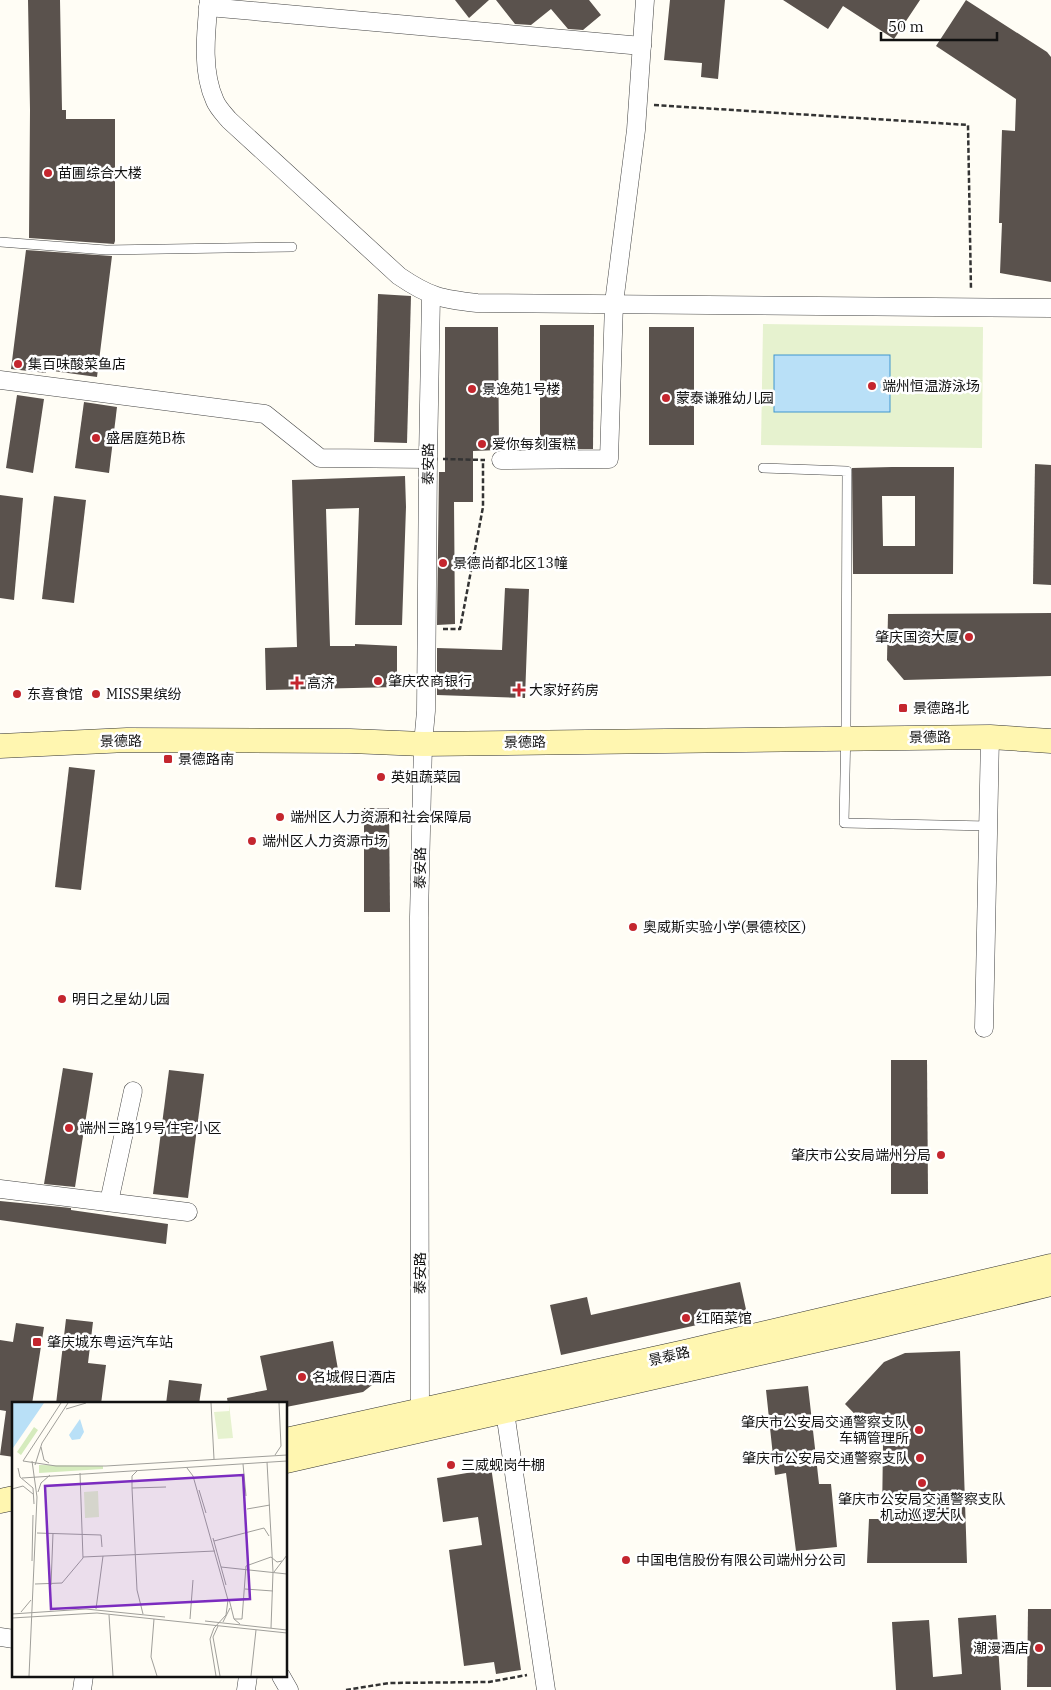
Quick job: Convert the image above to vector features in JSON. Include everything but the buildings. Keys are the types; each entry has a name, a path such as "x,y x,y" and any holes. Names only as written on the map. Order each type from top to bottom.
{"street":[{"path":"501,460 608,459 614,303 638,104 645,0"},
{"path":"642,46 209,3 206,60 209,85 215,103 224,115 399,276 418,289 444,299 477,303 1051,308"},
{"name":"泰安路","path":"420,1421 419,917 423,738 426,711 428,459 432,295"},
{"path":"0,380 265,414 320,458 428,459"},
{"name":"景德路","path":"0,746 127,740 350,741 423,738 846,732 1051,726"},
{"name":"景德路","path":"0,730 423,738"},
{"name":"景德路","path":"846,732 1051,741"},
{"path":"984,1028 990,737"},
{"path":"109,1202 133,1091"},
{"path":"0,1189 188,1212"},
{"name":"景泰路","path":"288,1440 420,1421 685,1352 1051,1266"},
{"path":"288,1460 420,1421 505,1412 866,1329 1051,1284"},
{"path":"505,1412 546,1690"},
{"path":"282,1678 289,1690"}],"lane":[{"path":"0,242 106,250 292,247"},
{"path":"763,468 847,471 844,822 989,826"}],"path":[{"path":"638,104 968,125 971,307"},
{"path":"428,459 501,460"},
{"path":"426,629 460,629 483,507 483,460"},
{"path":"346,1690 389,1683 489,1682 543,1672"}],"green space":[{"name":"端州恒温游泳场","path":"763,324 983,327 982,448 761,445"}],"water":[{"path":"774,355 890,355 890,412 774,412"}],"place":[{"name":"苗圃综合大楼","path":"48,173"},
{"name":"集百味酸菜鱼店","path":"18,364"},
{"name":"端州恒温游泳场","path":"872,386"},
{"name":"景逸苑1号楼","path":"472,389"},
{"name":"蒙泰谦雅幼儿园","path":"666,398"},
{"name":"盛居庭苑B栋","path":"96,438"},
{"name":"爱你每刻蛋糕","path":"482,444"},
{"name":"景德尚都北区13幢","path":"443,563"},
{"name":"肇庆国资大厦","path":"969,637"},
{"name":"肇庆农商银行","path":"378,681"},
{"name":"高济","path":"297,683"},
{"name":"大家好药房","path":"519,690"},
{"name":"东喜食馆","path":"17,694"},
{"name":"MISS果缤纷","path":"96,694"},
{"name":"景德路北","path":"903,708"},
{"name":"景德路南","path":"168,759"},
{"name":"英姐蔬菜园","path":"381,777"},
{"name":"端州区人力资源和社会保障局","path":"280,817"},
{"name":"端州区人力资源市场","path":"252,841"},
{"name":"奥威斯实验小学(景德校区)","path":"633,927"},
{"name":"明日之星幼儿园","path":"62,999"},
{"name":"端州三路19号住宅小区","path":"69,1128"},
{"name":"肇庆市公安局端州分局","path":"941,1155"},
{"name":"红陌菜馆","path":"686,1318"},
{"name":"肇庆城东粤运汽车站","path":"37,1342"},
{"name":"名城假日酒店","path":"302,1377"},
{"name":"肇庆市公安局交通警察支队 车辆管理所","path":"919,1430"},
{"name":"肇庆市公安局交通警察支队","path":"920,1458"},
{"name":"三威蚬岗牛棚","path":"451,1465"},
{"name":"肇庆市公安局交通警察支队 机动巡逻大队","path":"922,1483"},
{"name":"中国电信股份有限公司端州分公司","path":"626,1560"},
{"name":"潮漫酒店","path":"1039,1648"}]}
